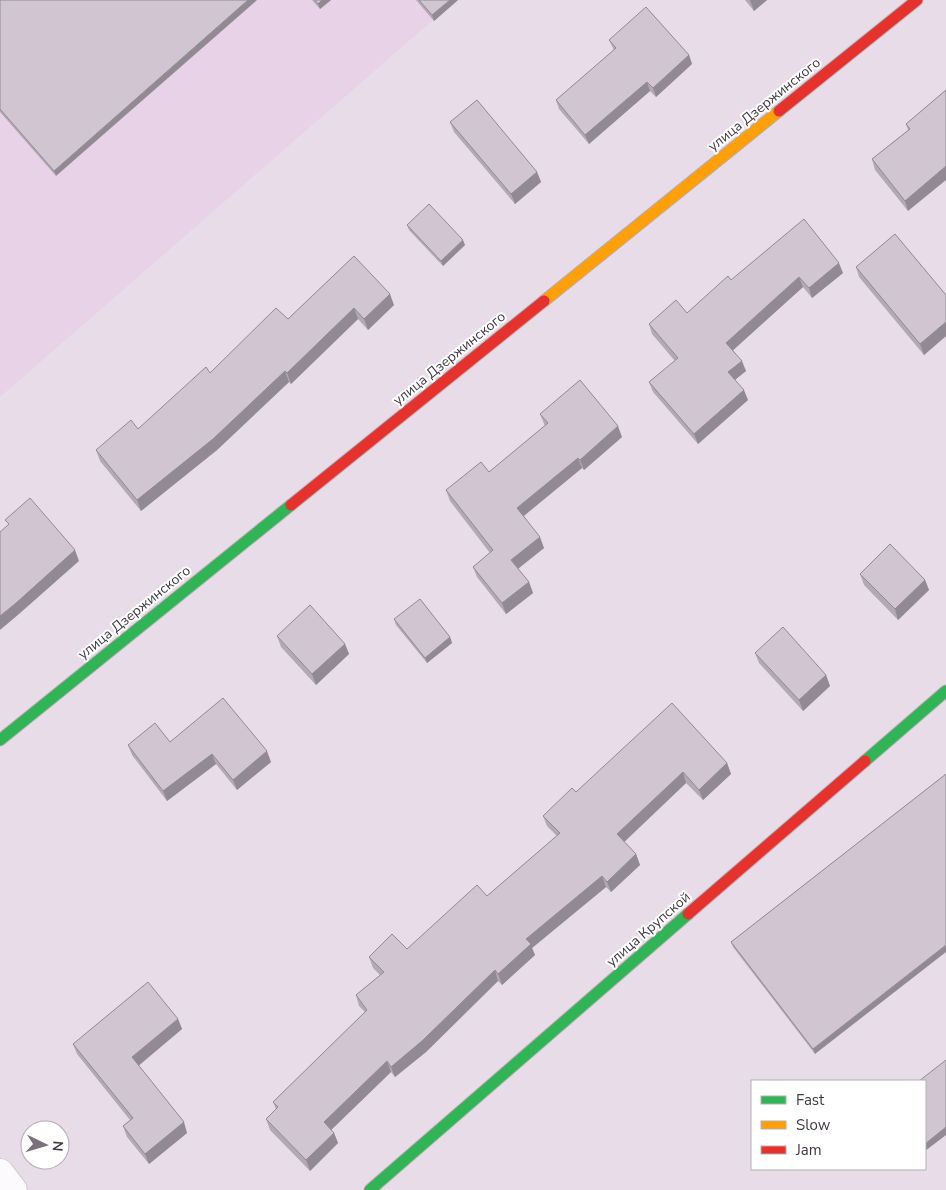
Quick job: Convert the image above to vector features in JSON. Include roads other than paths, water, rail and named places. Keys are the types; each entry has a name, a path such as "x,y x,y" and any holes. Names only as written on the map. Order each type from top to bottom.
{"street":[{"name":"улица Дзержинского","path":"0,740 917,0"},
{"name":"улица Крупской","path":"370,1190 946,691"},
{"path":"0,1173 13,1190"}]}
